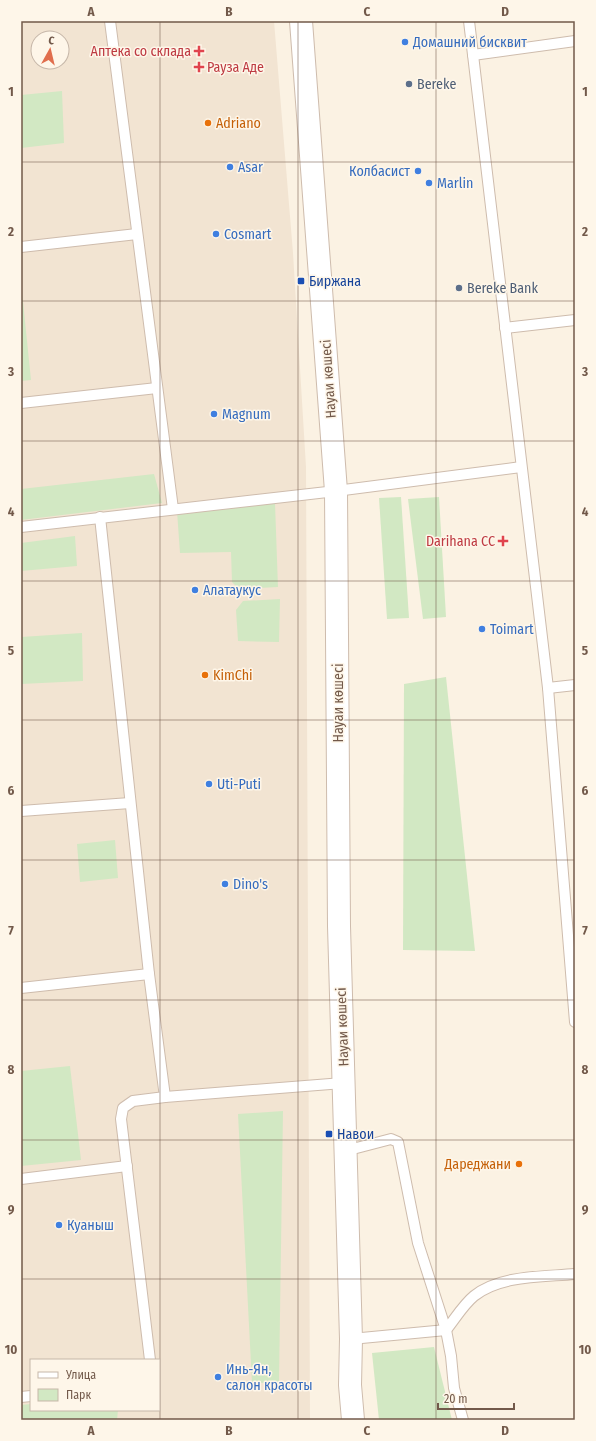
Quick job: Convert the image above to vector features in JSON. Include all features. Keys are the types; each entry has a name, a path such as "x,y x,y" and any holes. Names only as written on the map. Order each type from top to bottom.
{"street":[{"name":"Науаи көшесі","path":"301,21 336,491 339,926 351,1338 350,1385 353,1420"},
{"name":"Науаи көшесі","path":"341,1420 350,1385"}],"lane":[{"path":"110,21 172,509"},
{"path":"469,21 548,688 575,1022"},
{"path":"473,55 575,41"},
{"path":"21,247 137,234"},
{"path":"506,328 575,320"},
{"path":"21,403 157,388"},
{"path":"21,527 336,491 522,467"},
{"path":"100,518 149,974 165,1098"},
{"path":"548,688 575,685"},
{"path":"21,811 130,803"},
{"path":"21,988 149,974"},
{"path":"150,1359 121,1119 123,1108 133,1101 343,1083"},
{"path":"345,1151 391,1139 398,1142 418,1244 446,1330 451,1356 454,1388 463,1420"},
{"path":"21,1179 127,1166"},
{"path":"351,1338 446,1330 474,1296 494,1285 520,1279 575,1274"}],"shaded area":[{"path":"21,21 274,21 293,253 306,467 310,1420 21,1420"}],"green space":[{"path":"62,91 64,143 21,148 21,95"},
{"path":"21,282 31,380 21,381"},
{"path":"154,474 162,503 21,520 21,489"},
{"path":"401,497 409,618 387,619 379,498"},
{"path":"439,497 446,617 423,619 408,499"},
{"path":"275,503 278,587 239,589 232,582 231,552 180,553 177,511"},
{"path":"75,536 77,566 21,571 21,543"},
{"path":"280,599 279,642 238,641 236,610 243,601"},
{"path":"82,633 83,681 21,684 21,637"},
{"path":"446,677 475,951 403,950 404,684"},
{"path":"115,840 118,878 80,882 77,844"},
{"path":"70,1066 81,1160 21,1166 21,1071"},
{"path":"283,1111 279,1383 252,1383 238,1114"},
{"path":"434,1347 452,1420 379,1420 372,1353"},
{"path":"30,1404 30,1411 118,1411 117,1420 21,1420 21,1405"}],"place":[{"name":"Домашний бисквит","path":"405,42"},
{"name":"Аптека со склада","path":"199,51"},
{"name":"Рауза Аде","path":"199,67"},
{"name":"Bereke","path":"409,84"},
{"name":"Adriano","path":"208,123"},
{"name":"Asar","path":"230,167"},
{"name":"Колбасист","path":"418,171"},
{"name":"Marlin","path":"429,183"},
{"name":"Cosmart","path":"216,234"},
{"name":"Биржана","path":"301,281"},
{"name":"Bereke Bank","path":"459,288"},
{"name":"Magnum","path":"214,414"},
{"name":"Darihana CC","path":"503,541"},
{"name":"Алатаукус","path":"195,590"},
{"name":"Toimart","path":"482,629"},
{"name":"KimChi","path":"205,675"},
{"name":"Uti-Puti","path":"209,784"},
{"name":"Dino's","path":"225,884"},
{"name":"Навои","path":"329,1134"},
{"name":"Дареджани","path":"519,1164"},
{"name":"Куаныш","path":"59,1225"},
{"name":"Инь-Ян, салон красоты","path":"218,1377"}]}
